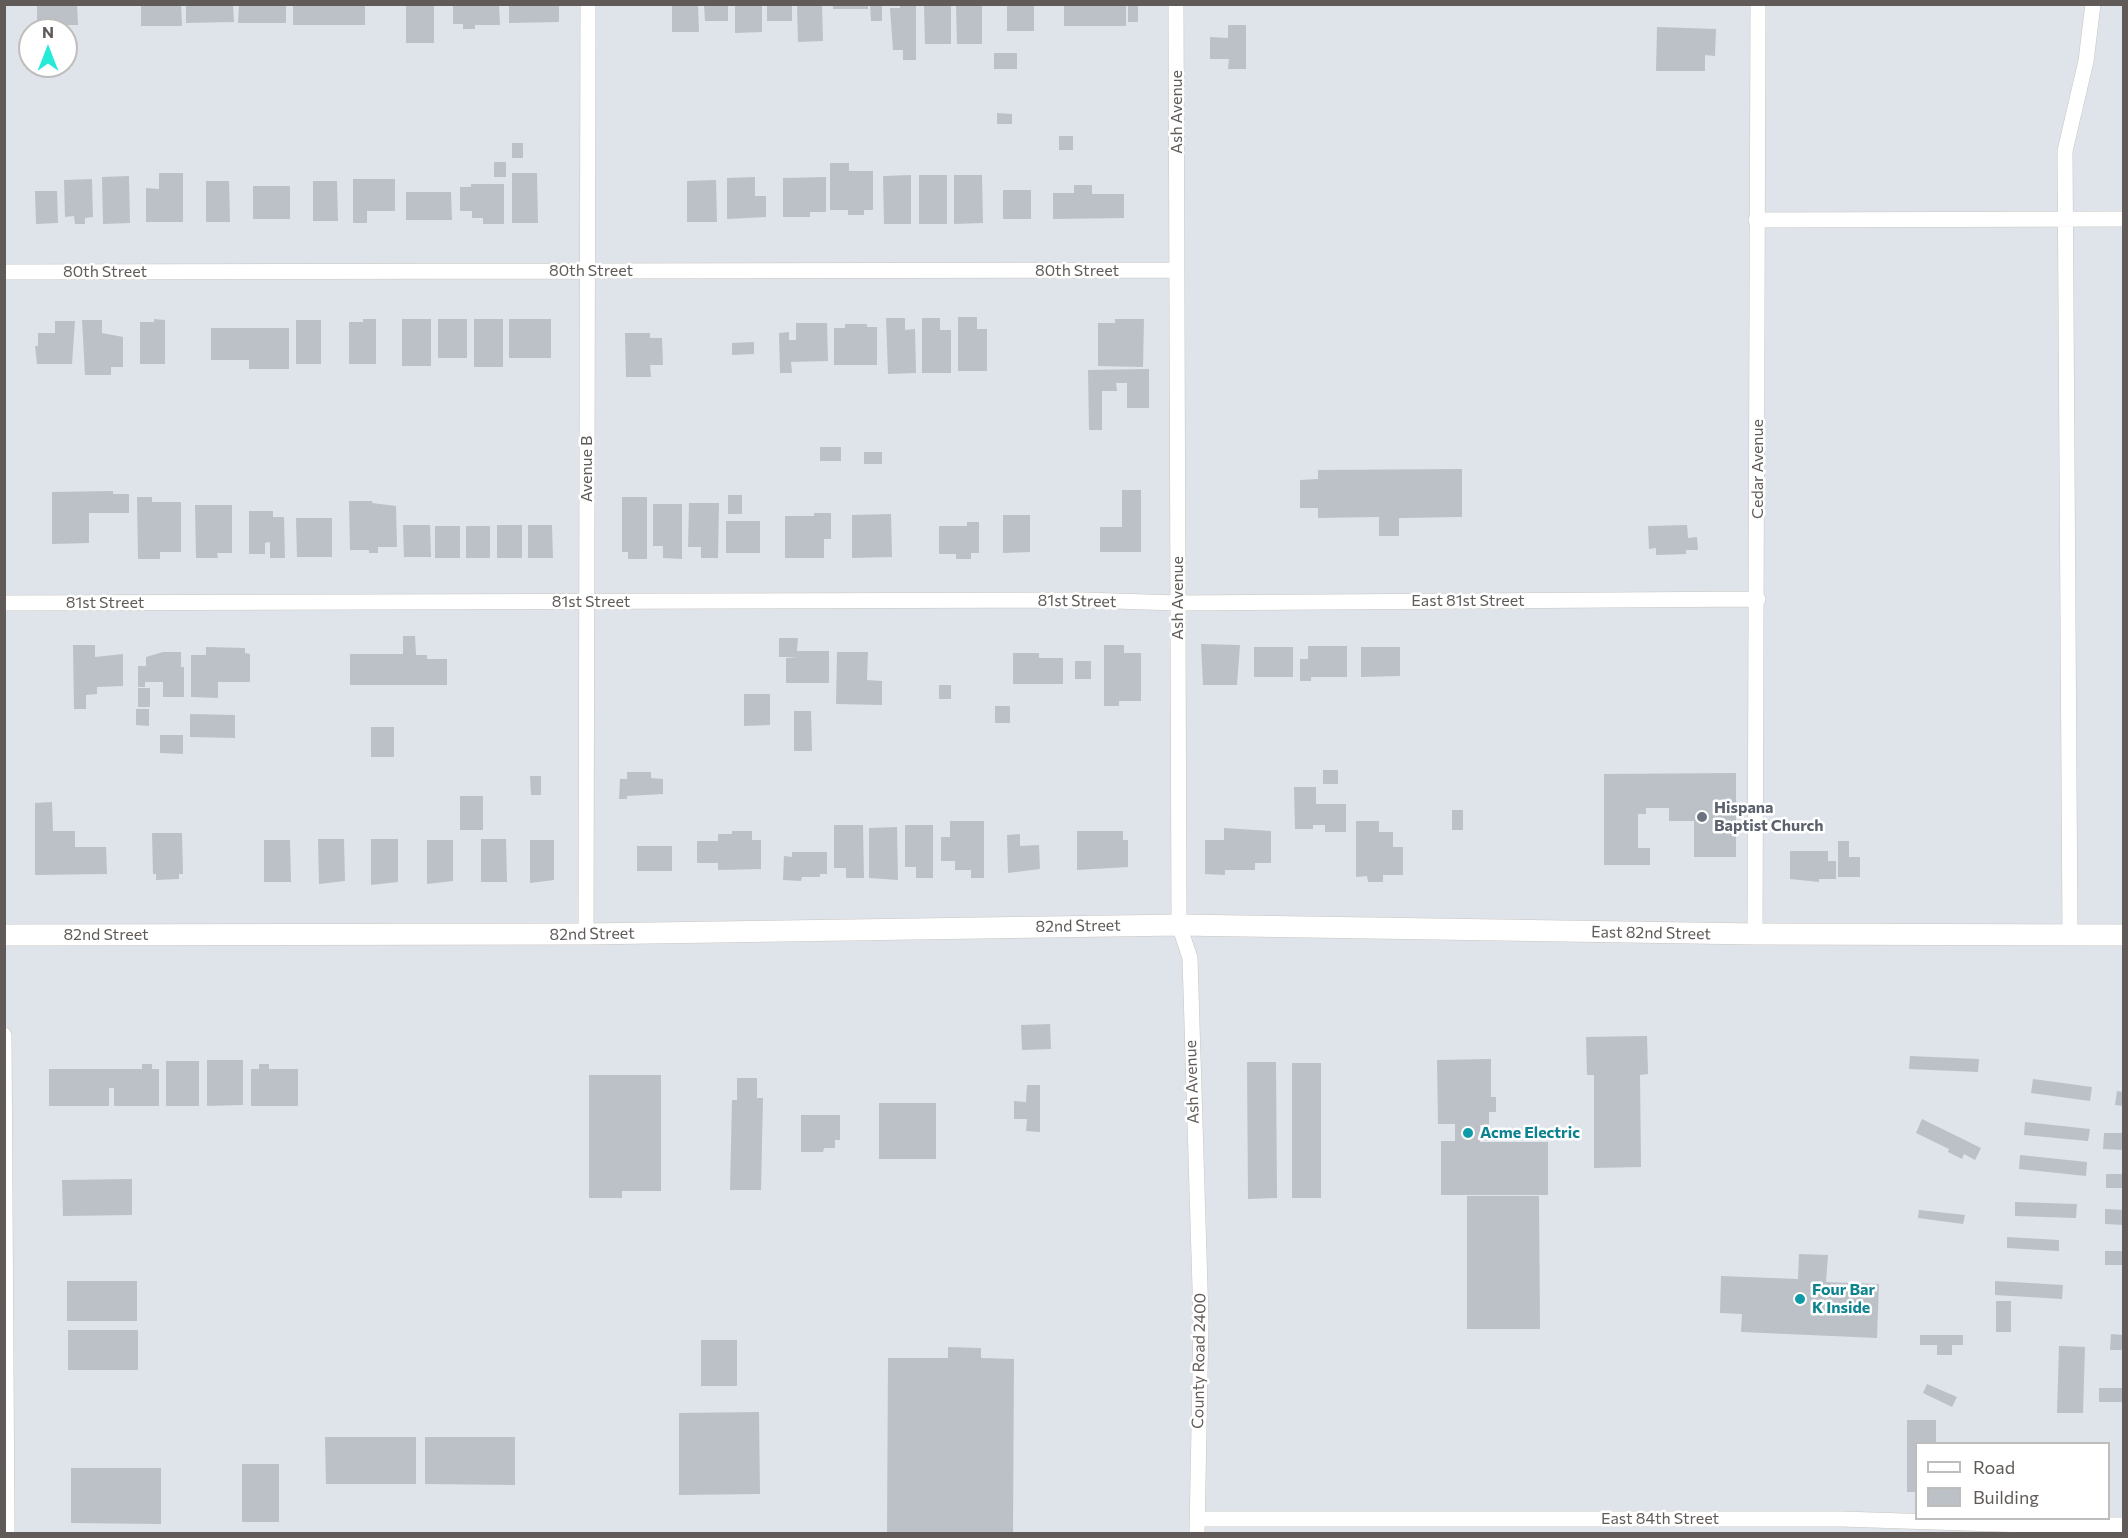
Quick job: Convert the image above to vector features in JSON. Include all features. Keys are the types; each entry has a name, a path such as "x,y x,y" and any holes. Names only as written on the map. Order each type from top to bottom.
{"street":[{"name":"Avenue B","path":"586,934 588,4"},
{"name":"Ash Avenue","path":"1176,4 1179,925 1190,958 1196,1190"},
{"name":"Cedar Avenue","path":"1755,934 1758,598 1756,220 1758,4"},
{"path":"2070,934 2063,219 2065,151 2085,61 2093,4"},
{"path":"1756,220 2124,219"},
{"name":"80th Street","path":"4,272 1177,270"},
{"name":"East 81st Street","path":"1178,603 1758,598"},
{"name":"81st Street","path":"4,603 1083,600 1178,603"},
{"name":"East 82nd Street","path":"1179,925 1755,934 2124,934"},
{"name":"82nd Street","path":"4,935 586,934 1179,925"},
{"path":"4,1035 7,1533"},
{"name":"County Road 2400","path":"1196,1190 1201,1321 1197,1526"},
{"name":"East 84th Street","path":"1197,1526 1841,1519 2028,1525 2124,1525"}],"building":[{"path":"37,4 77,4 78,18 37,18"},
{"path":"141,4 181,4 182,26 141,26"},
{"path":"186,4 233,4 234,22 186,23"},
{"path":"239,4 286,4 286,23 238,23"},
{"path":"293,4 365,4 365,25 293,25"},
{"path":"406,4 434,4 434,43 406,43"},
{"path":"453,4 499,4 500,25 475,25 475,29 463,29 463,24 453,24"},
{"path":"509,4 559,4 559,22 509,23"},
{"path":"672,4 698,4 699,32 672,32"},
{"path":"704,4 728,4 728,21 705,21"},
{"path":"735,4 762,4 762,32 735,33"},
{"path":"767,4 792,4 792,21 767,21"},
{"path":"797,4 822,4 823,41 798,42"},
{"path":"833,4 868,4 868,9 833,9"},
{"path":"900,4 916,4 916,60 903,60 903,50 893,50 890,8 900,8"},
{"path":"924,4 951,4 951,44 925,44"},
{"path":"956,4 982,4 982,44 957,44"},
{"path":"1007,4 1034,4 1034,31 1007,31"},
{"path":"1064,4 1126,4 1126,26 1064,26"},
{"path":"1128,4 1138,4 1138,22 1128,22"},
{"path":"870,5 882,5 882,21 871,21"},
{"path":"1228,25 1246,25 1246,69 1228,69 1229,59 1210,59 1210,37 1228,38"},
{"path":"1657,27 1716,29 1715,56 1705,55 1705,71 1656,71"},
{"path":"994,53 1017,53 1017,69 994,69"},
{"path":"997,113 1012,114 1012,124 997,124"},
{"path":"1059,136 1073,136 1073,150 1059,150"},
{"path":"512,143 523,143 523,158 512,158"},
{"path":"494,162 506,162 506,177 494,177"},
{"path":"830,163 849,163 849,171 873,171 873,210 864,210 864,215 848,215 848,210 830,210"},
{"path":"159,173 183,173 183,222 146,222 146,188 159,189"},
{"path":"512,173 537,173 538,223 512,223"},
{"path":"911,175 911,224 884,224 883,176"},
{"path":"919,175 947,175 947,224 919,224"},
{"path":"954,175 982,175 983,223 954,224"},
{"path":"129,176 130,223 103,224 102,177"},
{"path":"755,177 755,196 766,196 766,217 727,219 727,178"},
{"path":"826,177 826,212 810,212 810,217 783,217 783,178"},
{"path":"92,179 93,217 85,218 85,224 75,224 74,216 65,217 64,180"},
{"path":"353,179 395,179 395,211 367,211 367,223 353,223"},
{"path":"716,180 717,222 687,222 687,181"},
{"path":"206,181 229,181 230,222 206,222"},
{"path":"313,181 337,181 338,221 313,221"},
{"path":"471,184 504,184 504,224 483,224 483,218 472,218 472,211 460,211 460,187 471,187"},
{"path":"1074,185 1092,185 1092,194 1124,194 1124,218 1053,219 1053,193 1074,193"},
{"path":"253,186 290,186 290,219 253,219"},
{"path":"1003,190 1031,190 1031,219 1003,219"},
{"path":"35,191 57,191 58,223 36,224"},
{"path":"406,192 451,192 452,220 406,220"},
{"path":"958,317 977,317 977,329 987,329 987,371 958,371"},
{"path":"886,318 905,318 905,330 915,329 916,373 888,374"},
{"path":"922,318 940,318 940,330 951,330 951,373 922,373"},
{"path":"154,319 165,320 165,364 140,364 140,322 154,322"},
{"path":"363,319 376,319 376,364 349,364 349,322 363,322"},
{"path":"402,319 431,319 431,366 402,366"},
{"path":"438,319 467,319 467,358 438,358"},
{"path":"474,319 503,319 503,367 474,367"},
{"path":"509,319 551,319 551,358 509,358"},
{"path":"1115,319 1144,319 1143,367 1098,366 1098,323 1115,323"},
{"path":"82,320 102,320 102,333 123,337 123,367 111,367 111,375 85,375"},
{"path":"296,320 321,320 321,364 296,364"},
{"path":"55,321 75,321 72,364 37,364 35,346 38,346 38,333 55,333"},
{"path":"796,323 827,323 828,361 791,362 792,373 780,373 779,333 789,332 789,340 796,340"},
{"path":"845,324 867,324 867,327 877,327 877,365 834,365 834,328 845,328"},
{"path":"211,328 289,328 289,369 249,369 249,360 211,360"},
{"path":"625,333 650,333 650,338 662,338 663,365 650,365 651,377 626,377"},
{"path":"754,342 754,354 732,355 732,343"},
{"path":"1149,369 1149,408 1127,408 1127,383 1116,383 1117,391 1102,391 1102,430 1089,430 1088,370"},
{"path":"820,447 841,447 841,461 820,461"},
{"path":"864,452 882,452 882,464 864,464"},
{"path":"1462,469 1462,517 1399,518 1399,536 1379,536 1379,517 1318,518 1318,508 1300,508 1300,480 1318,479 1318,470"},
{"path":"1122,490 1141,490 1141,552 1100,552 1100,527 1122,527"},
{"path":"113,491 113,494 129,494 129,513 89,513 89,543 52,544 52,492"},
{"path":"728,495 742,495 742,514 728,514"},
{"path":"137,497 152,497 152,502 181,502 181,552 160,552 160,559 138,559"},
{"path":"622,497 647,497 647,559 628,559 628,552 622,552"},
{"path":"349,501 372,501 372,503 396,506 397,547 378,547 378,553 369,553 369,550 350,550"},
{"path":"689,503 719,503 718,558 701,558 701,547 688,547"},
{"path":"653,504 682,504 682,559 663,558 663,546 653,546"},
{"path":"195,505 232,505 232,553 217,553 218,558 196,558"},
{"path":"249,511 273,511 273,517 284,517 285,558 270,558 270,542 265,543 265,554 249,554"},
{"path":"814,513 831,513 831,539 824,539 824,558 785,558 785,516 814,516"},
{"path":"891,514 892,557 852,558 852,515"},
{"path":"1003,515 1030,515 1030,552 1003,553"},
{"path":"296,518 332,518 332,557 297,557"},
{"path":"726,521 760,521 760,553 726,553"},
{"path":"967,522 979,522 979,553 971,553 971,559 956,559 956,554 939,554 939,526 967,526"},
{"path":"403,525 430,525 431,557 404,557"},
{"path":"497,525 522,525 522,558 497,558"},
{"path":"528,525 552,525 553,558 528,558"},
{"path":"1687,525 1688,538 1697,537 1698,550 1686,550 1686,554 1656,555 1656,548 1649,549 1648,526"},
{"path":"435,526 460,526 460,558 435,558"},
{"path":"466,526 490,526 490,558 466,558"},
{"path":"403,636 415,636 416,655 427,655 427,659 447,659 447,685 350,685 350,654 403,654"},
{"path":"779,638 798,638 797,651 829,651 829,683 786,683 786,658 798,657 779,657"},
{"path":"1201,644 1240,645 1237,685 1203,685"},
{"path":"73,645 95,645 95,657 123,654 123,686 97,687 97,694 86,695 86,709 74,709"},
{"path":"1104,645 1124,645 1124,653 1141,653 1141,701 1119,701 1119,706 1104,706"},
{"path":"1308,646 1347,646 1347,677 1311,677 1311,681 1300,681 1300,659 1308,659"},
{"path":"206,647 245,648 245,653 250,654 250,682 218,682 218,698 191,697 191,655 206,655"},
{"path":"1254,647 1293,647 1293,677 1254,677"},
{"path":"1361,647 1400,647 1400,676 1361,677"},
{"path":"163,652 181,652 181,667 184,667 184,697 163,697 163,682 145,682 145,687 138,687 138,666 146,666 146,657"},
{"path":"837,652 868,652 867,680 882,681 882,705 836,704"},
{"path":"1013,653 1039,653 1039,658 1063,658 1063,684 1013,684"},
{"path":"1075,661 1091,661 1091,679 1075,679"},
{"path":"939,685 951,685 951,699 939,699"},
{"path":"138,688 150,688 150,707 138,707"},
{"path":"744,694 770,694 770,725 744,726"},
{"path":"995,706 1010,706 1010,723 995,723"},
{"path":"136,709 149,709 149,726 136,725"},
{"path":"794,711 811,711 812,751 794,751"},
{"path":"190,714 235,715 235,738 190,737"},
{"path":"371,727 394,727 394,757 371,757"},
{"path":"160,735 183,735 183,754 160,753"},
{"path":"1323,770 1338,770 1338,784 1323,784"},
{"path":"627,772 651,772 651,778 663,779 663,794 627,796 627,799 619,799 620,779 627,779"},
{"name":"Hispana Baptist Church","path":"1736,773 1736,857 1694,857 1694,821 1669,821 1669,808 1646,808 1646,814 1638,814 1638,848 1650,848 1650,865 1604,865 1604,774"},
{"path":"530,776 541,776 541,795 531,795"},
{"path":"1294,787 1316,787 1316,804 1346,804 1346,832 1325,832 1325,825 1313,825 1313,829 1295,829"},
{"path":"460,796 483,796 483,830 460,830"},
{"path":"52,802 53,831 75,831 75,847 106,847 107,874 35,875 35,803"},
{"path":"1452,810 1463,810 1463,830 1452,830"},
{"path":"950,821 984,821 984,878 971,878 971,870 955,870 955,861 941,861 941,837 950,837"},
{"path":"1356,821 1379,821 1379,832 1393,832 1393,847 1403,847 1403,875 1383,875 1383,882 1368,882 1367,876 1356,877"},
{"path":"834,825 863,825 864,878 846,878 846,868 834,868"},
{"path":"905,825 933,825 933,878 916,878 916,867 905,867"},
{"path":"897,827 898,880 869,878 869,828"},
{"path":"1224,828 1271,831 1271,863 1255,863 1255,870 1225,870 1225,875 1205,874 1205,840 1224,840"},
{"path":"732,831 752,831 752,840 761,840 761,869 718,870 718,863 697,863 697,841 718,841 718,834 732,834"},
{"path":"1077,831 1123,831 1123,840 1128,840 1128,867 1077,870"},
{"path":"152,833 182,833 183,874 179,874 179,879 156,880 156,874 153,874"},
{"path":"1020,834 1020,846 1039,845 1040,869 1008,873 1007,835"},
{"path":"318,839 344,839 345,881 319,884"},
{"path":"371,839 398,839 398,882 371,885"},
{"path":"481,839 506,839 507,882 481,882"},
{"path":"264,840 290,840 291,882 264,882"},
{"path":"427,840 453,840 453,881 427,884"},
{"path":"530,840 554,840 554,880 530,883"},
{"path":"1838,841 1849,841 1849,857 1860,857 1860,877 1838,877"},
{"path":"637,846 672,846 672,871 637,871"},
{"path":"1790,851 1828,851 1828,861 1836,861 1836,879 1819,879 1819,882 1790,879"},
{"path":"792,852 827,852 827,874 820,874 820,877 802,877 801,881 783,880 784,856 792,857"},
{"path":"1050,1024 1051,1049 1022,1050 1021,1025"},
{"path":"1647,1036 1648,1074 1640,1075 1641,1167 1594,1168 1594,1075 1587,1075 1586,1037"},
{"path":"1910,1056 1979,1059 1978,1072 1909,1069"},
{"name":"Acme Electric","path":"1491,1059 1491,1097 1496,1097 1496,1112 1489,1112 1489,1125 1480,1125 1480,1142 1548,1142 1548,1195 1441,1195 1441,1141 1455,1141 1455,1124 1438,1124 1437,1060"},
{"path":"207,1060 243,1060 243,1105 207,1106"},
{"path":"166,1061 199,1061 199,1106 166,1106"},
{"path":"1247,1062 1276,1062 1277,1198 1248,1199"},
{"path":"1292,1063 1321,1063 1321,1198 1292,1198"},
{"path":"142,1064 152,1064 152,1069 159,1069 159,1106 114,1106 114,1088 109,1088 109,1106 49,1106 49,1069 142,1069"},
{"path":"259,1064 269,1064 269,1069 298,1069 298,1106 251,1106 251,1069 259,1069"},
{"path":"589,1075 661,1075 661,1191 622,1191 622,1198 589,1198"},
{"path":"737,1078 757,1078 757,1098 763,1098 761,1190 730,1190 732,1100 737,1100"},
{"path":"2033,1079 2092,1087 2090,1101 2031,1093"},
{"path":"1027,1085 1040,1085 1040,1132 1026,1131 1027,1119 1014,1119 1014,1101 1026,1102"},
{"path":"2117,1091 2124,1092 2124,1106 2115,1105"},
{"path":"879,1103 936,1103 936,1159 879,1159"},
{"path":"801,1115 840,1115 840,1140 835,1140 835,1148 824,1148 823,1152 801,1152"},
{"path":"1922,1119 1981,1148 1975,1160 1964,1154 1962,1159 1948,1152 1949,1149 1916,1133"},
{"path":"2025,1122 2090,1129 2088,1141 2024,1135"},
{"path":"2104,1133 2124,1133 2124,1150 2103,1149"},
{"path":"2020,1155 2087,1162 2086,1176 2019,1169"},
{"path":"2106,1174 2124,1174 2124,1188 2106,1188"},
{"path":"132,1179 132,1215 63,1216 62,1180"},
{"path":"1467,1196 1539,1196 1540,1329 1467,1329"},
{"path":"2015,1202 2077,1204 2076,1218 2015,1216"},
{"path":"2105,1209 2124,1210 2124,1225 2105,1224"},
{"path":"1919,1210 1965,1215 1963,1224 1918,1218"},
{"path":"2007,1237 2059,1240 2059,1251 2007,1248"},
{"path":"2105,1251 2124,1251 2124,1265 2105,1265"},
{"name":"Four Bar K Inside","path":"1799,1254 1828,1255 1826,1282 1879,1284 1877,1338 1741,1332 1742,1314 1720,1313 1721,1276 1798,1279"},
{"path":"67,1281 137,1281 137,1321 67,1321"},
{"path":"1995,1281 2063,1285 2062,1299 1995,1295"},
{"path":"1996,1301 2011,1301 2011,1332 1996,1332"},
{"path":"68,1330 138,1330 138,1370 68,1370"},
{"path":"2111,1334 2124,1335 2124,1350 2110,1350"},
{"path":"1920,1335 1963,1335 1963,1345 1952,1345 1952,1355 1937,1355 1937,1345 1920,1345"},
{"path":"701,1340 737,1340 737,1386 701,1386"},
{"path":"2059,1346 2085,1347 2083,1413 2057,1413"},
{"path":"948,1347 981,1348 981,1358 1014,1359 1013,1534 887,1534 888,1358 948,1358"},
{"path":"1927,1384 1957,1397 1952,1407 1923,1393"},
{"path":"2099,1388 2124,1388 2124,1402 2099,1402"},
{"path":"759,1412 760,1494 679,1495 679,1413"},
{"path":"1907,1420 1936,1420 1936,1442 1915,1442 1915,1492 1907,1492"},
{"path":"325,1437 416,1437 416,1484 326,1484"},
{"path":"425,1437 515,1437 515,1485 425,1484"},
{"path":"242,1464 279,1464 279,1522 242,1522"},
{"path":"71,1468 161,1468 161,1524 71,1523"}],"place":[{"name":"Hispana Baptist Church","path":"1702,817"},
{"name":"Acme Electric","path":"1468,1133"},
{"name":"Four Bar K Inside","path":"1800,1299"}]}
